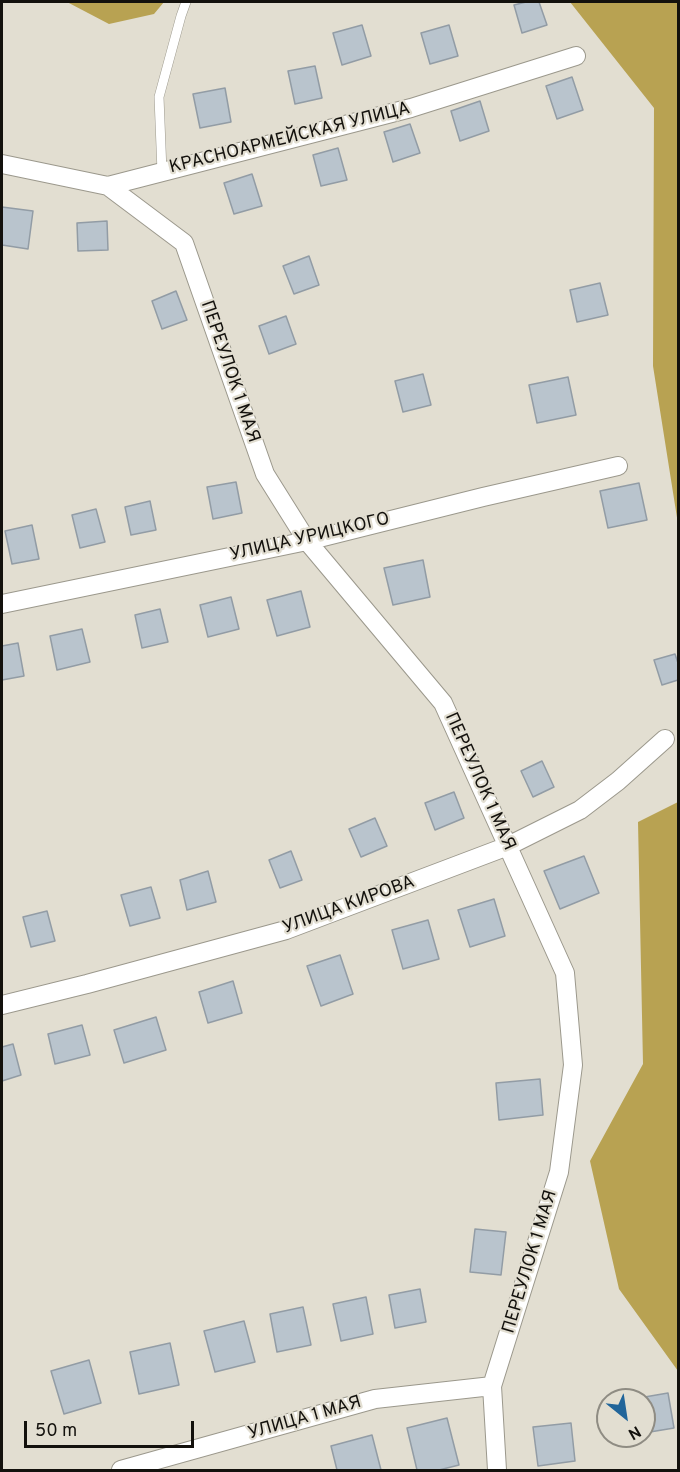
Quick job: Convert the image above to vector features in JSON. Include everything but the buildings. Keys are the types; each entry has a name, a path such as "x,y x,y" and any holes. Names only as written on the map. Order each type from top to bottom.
{"street":[{"name":"КРАСНОАРМЕЙСКАЯ УЛИЦА","path":"2,164 108,186 411,108 576,56"},
{"name":"ПЕРЕУЛОК 1 МАЯ","path":"108,186 184,243 265,474 306,541 443,703 565,973 573,1065 559,1172 492,1386 497,1470"},
{"name":"УЛИЦА УРИЦКОГО","path":"2,604 306,541 618,466"},
{"name":"УЛИЦА КИРОВА","path":"2,1005 286,930 508,846 580,810 618,781 665,739"},
{"name":"УЛИЦА 1 МАЯ","path":"121,1470 375,1399 492,1386"}],"lane":[{"path":"162,172 159,97 186,2"}],"shaded area":[{"path":"67,2 164,2 154,14 109,24"},
{"path":"570,2 678,2 678,524 653,366 654,108"},
{"path":"678,802 678,1371 619,1289 590,1161 643,1064 638,822"}]}
